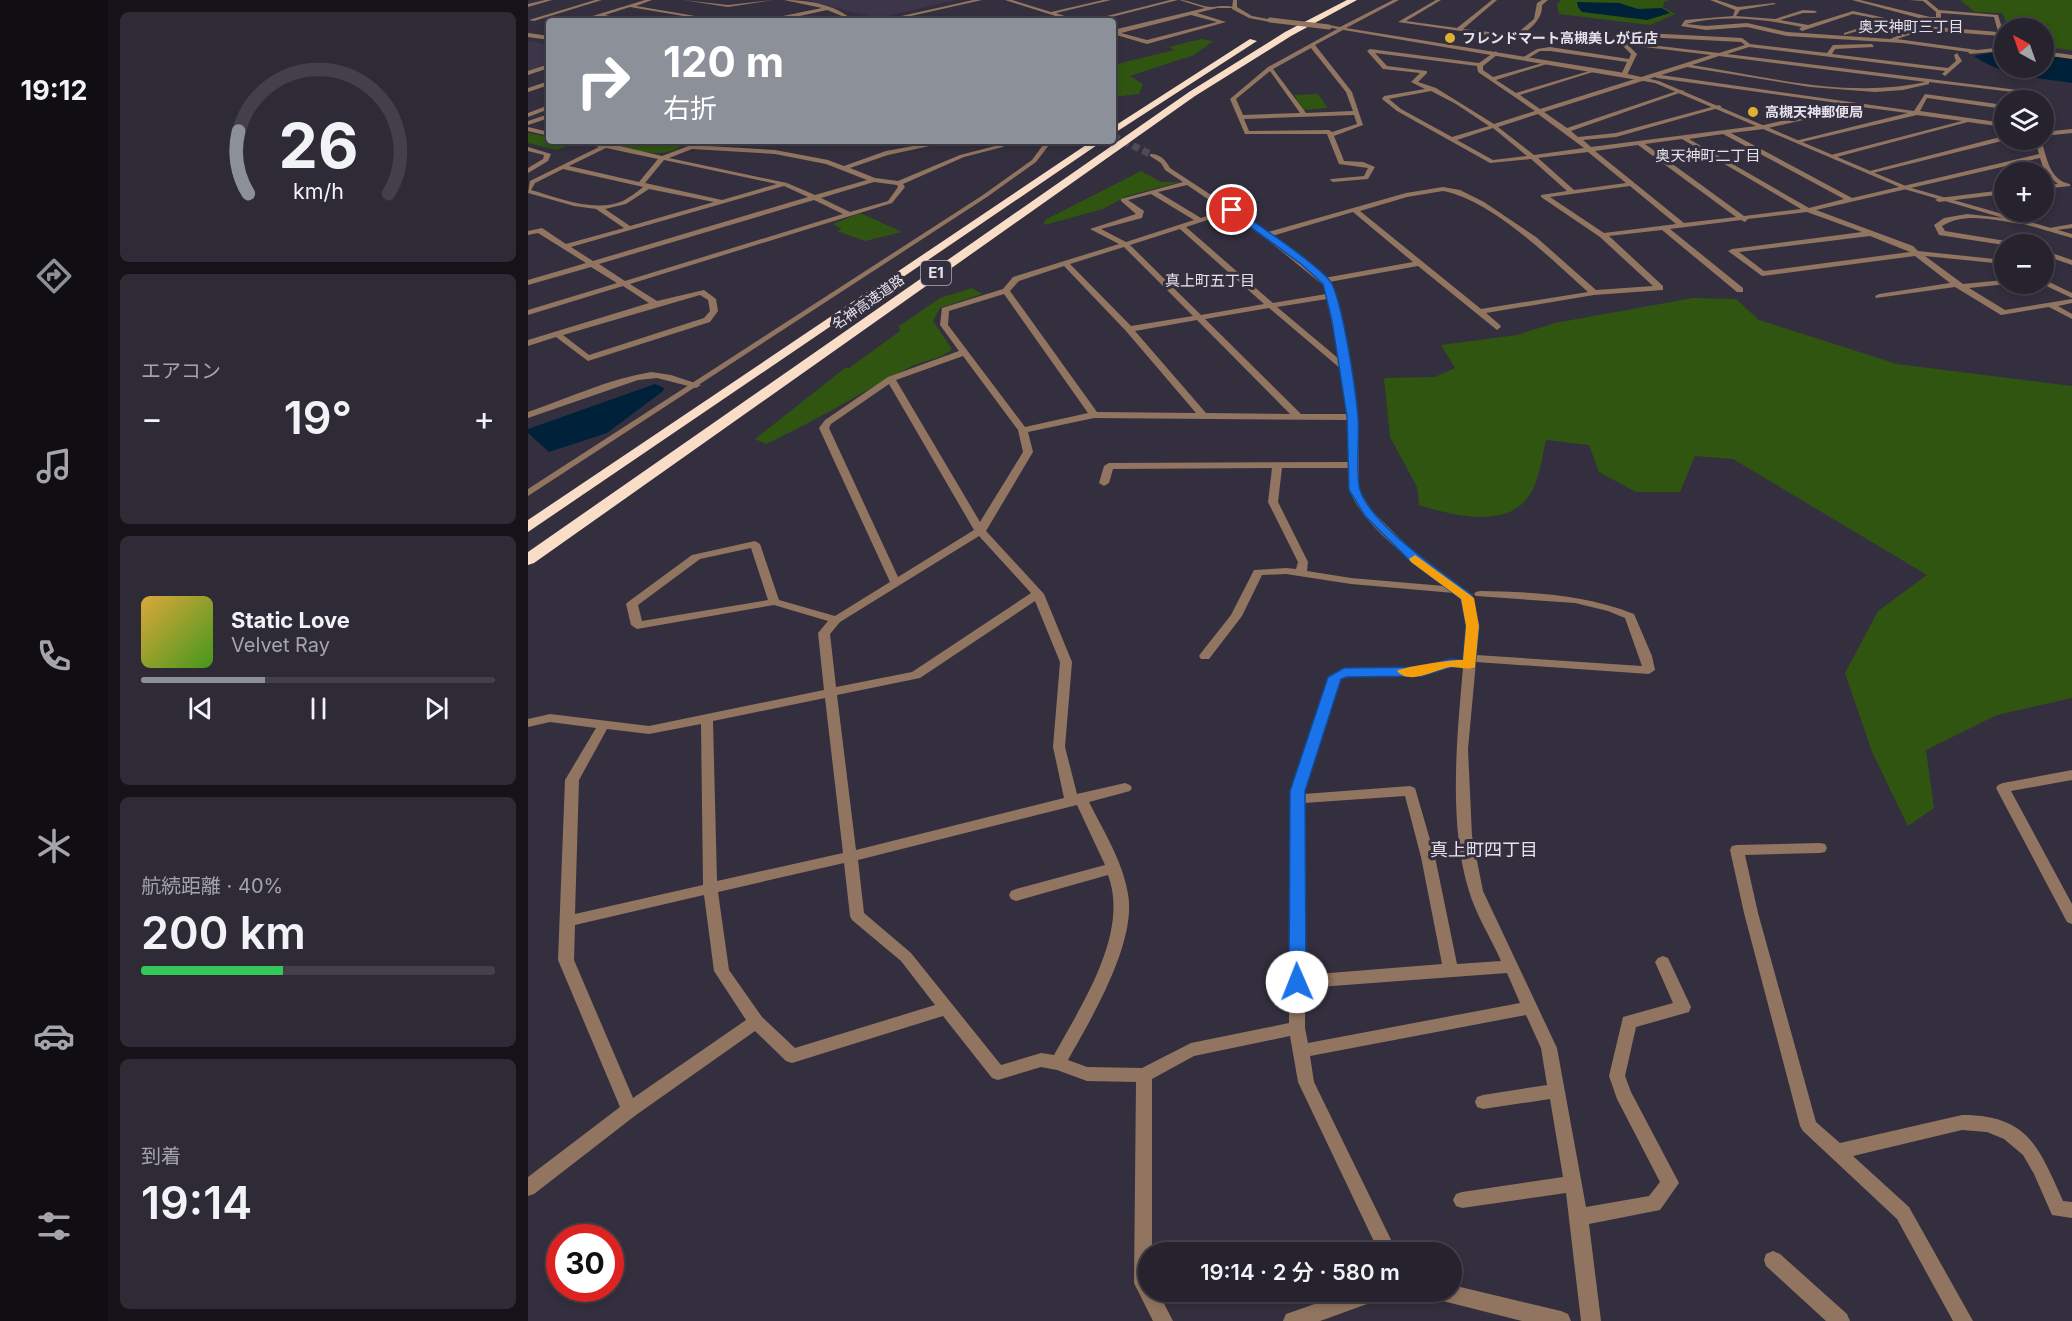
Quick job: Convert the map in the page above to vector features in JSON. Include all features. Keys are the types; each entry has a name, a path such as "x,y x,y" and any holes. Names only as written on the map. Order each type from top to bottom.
{"highway":[{"path":"1312,10 1332,0"},
{"name":"名神高速道路","path":"528,560 1192,94 1257,51 1351,1"},
{"path":"1271,31 1302,15"},
{"path":"1116,129 1206,69 1261,36"},
{"name":"名神高速道路","path":"528,527 1094,144"}],"street":[{"path":"528,6 550,0"},
{"path":"530,20 600,0"},
{"path":"588,18 650,0"},
{"path":"685,0 728,3 774,1"},
{"path":"786,0 826,9 846,18"},
{"path":"896,18 980,0"},
{"path":"1007,0 1065,18"},
{"path":"1051,14 1109,0"},
{"path":"1102,18 1176,0"},
{"path":"1181,0 1211,8"},
{"path":"1234,8 1235,0"},
{"path":"1333,180 1366,178 1372,167 1363,164 1341,164 1329,132 1248,133 1233,99 1270,68 1397,0"},
{"path":"1439,0 1401,22 1516,38 1538,19 1539,4 1546,0"},
{"path":"1459,30 1495,0"},
{"path":"1679,0 1693,0"},
{"path":"1712,0 1738,9 1774,4"},
{"path":"1763,0 1783,7"},
{"path":"1854,0 1930,18 1939,18 1938,11"},
{"path":"1889,40 1924,28 2001,34 1996,15 1938,11 1924,0 1911,0"},
{"path":"630,6 704,18"},
{"path":"1116,32 1211,8 1234,8 1251,17 1329,27 1624,75 1682,91 1906,188 1939,200 1994,215"},
{"path":"785,18 826,9"},
{"path":"1735,16 1738,9"},
{"path":"778,10 780,18"},
{"path":"1776,19 1803,11 1815,12"},
{"path":"1787,34 1853,12 1888,20 1915,30"},
{"path":"1116,33 1147,42 1223,22 1191,13"},
{"path":"597,15 614,18"},
{"path":"1808,27 1776,19 1735,16 1685,22 1683,25 1694,28 1748,25 1787,34 1889,40 1975,51"},
{"path":"530,20 546,23"},
{"path":"1838,37 1888,20"},
{"path":"1624,75 1634,54 1616,36 1636,31 1742,40 1749,45"},
{"path":"528,35 546,38"},
{"path":"1625,43 2008,90"},
{"path":"1312,45 1349,92 1360,125 1330,135"},
{"path":"1453,139 1749,45 1950,70"},
{"path":"1828,55 1833,47 1873,46 1957,55 1994,50"},
{"path":"1564,52 1571,47"},
{"path":"1525,58 1539,50 1631,61"},
{"path":"1480,65 1370,51 1385,68 1425,72 1414,82 1434,90 1495,126 1572,192"},
{"path":"1496,53 1484,59 1480,65 1480,71 1566,130 1683,226"},
{"path":"1686,66 1842,89 1910,88 1933,81 1950,70 1959,61 1957,55"},
{"path":"2054,55 2072,57"},
{"path":"1492,79 1548,62"},
{"path":"528,73 546,67"},
{"path":"1270,68 1304,115"},
{"path":"1515,95 1594,70"},
{"path":"1653,76 1994,124"},
{"path":"528,90 546,84"},
{"path":"1434,90 1384,98 1400,110 1492,162 1764,127 1861,105"},
{"path":"1566,130 1682,91"},
{"path":"1798,141 1916,113 1925,96 1994,106"},
{"path":"1577,139 1617,135 1719,107"},
{"path":"528,114 546,108"},
{"path":"1239,117 1357,113"},
{"path":"528,123 546,117"},
{"path":"1833,156 1971,121"},
{"path":"528,129 546,133"},
{"path":"2054,133 2072,131"},
{"path":"1724,132 1851,200"},
{"path":"1682,137 1808,210 1919,253 1959,285 2004,313 2072,301"},
{"path":"1869,172 1994,141"},
{"path":"1639,143 1745,220"},
{"path":"596,144 785,184 849,214"},
{"path":"610,144 532,182 528,190 562,201 596,206 621,204 645,185 662,158 680,150 707,147 775,152 845,168 874,180 898,183 962,156 1003,144"},
{"path":"845,168 886,153 934,144"},
{"path":"528,493 696,386 985,196 1034,161 1047,144"},
{"path":"528,149 548,154 546,160 528,171"},
{"path":"2041,150 2047,172 2068,185"},
{"path":"1152,154 1188,183 1267,235 1324,280 1330,296 1346,369 1353,417 1354,490 1369,514 1414,558 1468,598 1473,626 1462,749 1465,836 1476,891 1548,1048 1579,1217 1591,1321"},
{"path":"1603,235 1745,220 1808,210 2042,155"},
{"path":"562,167 723,202"},
{"path":"528,283 874,180"},
{"path":"528,312 890,202 900,193 902,187 898,183"},
{"path":"1188,183 1123,200 1142,213 1139,216 1094,229 1125,244 1298,416"},
{"path":"567,246 785,184"},
{"path":"1479,312 1594,293 1660,288 1603,235 1543,196 1632,184"},
{"path":"1267,235 1406,195 1443,189 1460,192 1482,203 1533,239 1594,293"},
{"path":"1152,192 1200,220"},
{"path":"1939,200 1994,193"},
{"path":"596,206 629,228"},
{"path":"1232,210 1016,279 1006,291 945,310 944,325 1023,430 1028,452 980,531 836,620 824,633 852,855 857,916 906,957 998,1073 1041,1060 1058,1063 1087,1074 1144,1075 1191,1050 1297,1029"},
{"path":"1356,211 1497,327"},
{"path":"1994,219 1960,216 1946,218 1938,225 1942,233 1994,241"},
{"path":"2022,222 2072,236"},
{"path":"1181,226 1270,306 1346,369"},
{"path":"2048,229 2072,226"},
{"path":"1665,228 1740,290"},
{"path":"528,233 540,230 656,304"},
{"path":"1871,233 1732,251 1762,274 1919,253 1994,261"},
{"path":"2054,256 2072,263"},
{"path":"1065,263 1129,329 1203,415"},
{"path":"1324,280 1419,263"},
{"path":"1879,296 1994,283"},
{"path":"2054,287 2072,296"},
{"path":"1006,291 1094,416"},
{"path":"528,343 557,334 656,304 701,292 712,298 714,311 707,320 588,358 557,334"},
{"path":"1129,329 1330,296"},
{"path":"2049,304 2072,317"},
{"path":"896,584 824,428 828,422 891,379 965,352"},
{"path":"528,415 651,375 667,376 696,386"},
{"path":"891,379 980,531 1038,594 1066,662 1059,747 1076,799 1096,830 1122,898 1110,967 1058,1063"},
{"path":"1023,430 1094,416 1353,417"},
{"path":"1104,483 1109,466 1353,465"},
{"path":"1277,466 1273,502 1303,562 1301,573"},
{"path":"774,602 755,544 696,557 632,604 637,625 774,602 836,620"},
{"path":"1205,656 1236,616 1258,572 1301,573 1351,581 1457,590"},
{"path":"528,723 550,718 649,730 916,675 1038,594"},
{"path":"1383,1242 1306,1082 1297,1029 1297,799 1335,677 1344,672 1422,671 1450,663 1470,662 1648,670 1646,656 1630,616 1604,604 1572,598 1480,594"},
{"path":"707,719 711,888 722,971 756,1022 792,1056 948,1008"},
{"path":"604,724 572,780 566,960 630,1110"},
{"path":"2072,775 2003,788 2072,918"},
{"path":"568,921 1125,788"},
{"path":"1297,799 1410,792 1428,857 1451,970"},
{"path":"1820,848 1737,850 1751,913 1809,1126 1903,1212 1963,1321"},
{"path":"1016,895 1111,869"},
{"path":"1579,1217 1654,1204 1670,1183 1623,1094 1617,1076 1629,1022 1683,1007 1662,962"},
{"path":"1297,982 1512,967"},
{"path":"1301,1051 1531,1008"},
{"path":"528,1188 630,1110 756,1022"},
{"path":"1144,1075 1143,1283 1163,1321"},
{"path":"1483,1102 1557,1091"},
{"path":"1835,1152 1939,1129 1951,1123 1991,1124 2030,1149 2058,1209 2072,1210"},
{"path":"1462,1200 1573,1184"},
{"path":"1773,1260 1840,1321"},
{"path":"1462,1297 1561,1321"},
{"path":"1293,1321 1346,1302"}],"shaded area":[{"path":"805,0 956,0 878,18"},
{"path":"528,41 546,44 546,65 528,71"}],"green space":[{"path":"1561,0 1669,0 1664,2 1663,7 1675,14 1650,25 1559,14 1557,5"},
{"path":"1960,0 2072,0 2072,50 2054,48 2054,18 2004,18 2002,13 1975,12"},
{"path":"1201,39 1213,41 1194,55 1130,76 1143,84 1139,94 1116,97 1116,64 1174,50 1169,47"},
{"path":"1318,94 1328,108 1303,110 1294,95"},
{"path":"528,133 546,136 546,144 573,144 557,150 528,143"},
{"path":"620,144 684,144 661,153 616,146"},
{"path":"1141,171 1161,182 1180,182 1127,196 1103,209 1044,225 1045,220"},
{"path":"860,213 902,232 865,241 837,231 842,229 833,224"},
{"path":"972,288 982,294 940,308 933,321 952,349 948,353 910,367 766,444 755,439 845,368 849,368 900,331 899,326 940,298"},
{"path":"1693,298 1736,299 1759,320 1897,364 2072,386 2072,698 1997,715 1926,750 1934,808 1908,826 1872,752 1845,673 1878,611 1927,575 1733,459 1695,456 1680,492 1636,492 1599,472 1589,445 1546,440 1536,482 1528,498 1511,511 1486,517 1457,515 1419,505 1417,487 1390,437 1384,378 1435,377 1455,368 1441,345 1517,335 1555,323"}],"water":[{"path":"1577,2 1619,3 1638,9 1662,8 1670,13 1647,20 1582,12"},
{"path":"1994,52 1994,67 1985,63 1974,56"},
{"path":"2054,55 2072,57 2072,83 2034,78 2054,78"},
{"path":"655,384 664,388 663,391 607,433 549,452 528,433 528,429"}],"tunnel":[{"path":"1116,137 1152,155"}],"slow traffic":[{"path":"1404,671 1422,671 1450,663 1470,665 1473,626 1468,598 1415,559"}],"place":[{"name":"フレンドマート高槻美しが丘店","path":"1450,38"},
{"name":"高槻天神郵便局","path":"1753,112"}],"district":[{"name":"奥天神町三丁目","path":"1911,27"},
{"name":"奥天神町二丁目","path":"1708,156"},
{"name":"真上町五丁目","path":"1210,281"},
{"name":"真上町四丁目","path":"1484,850"}],"route":[{"path":"1232,210 1304,262 1327,284 1337,321 1353,417 1354,490 1369,514 1414,558 1468,598 1473,626 1470,665 1450,663 1422,671 1344,672 1335,677 1297,791 1295,891 1297,982"}]}
